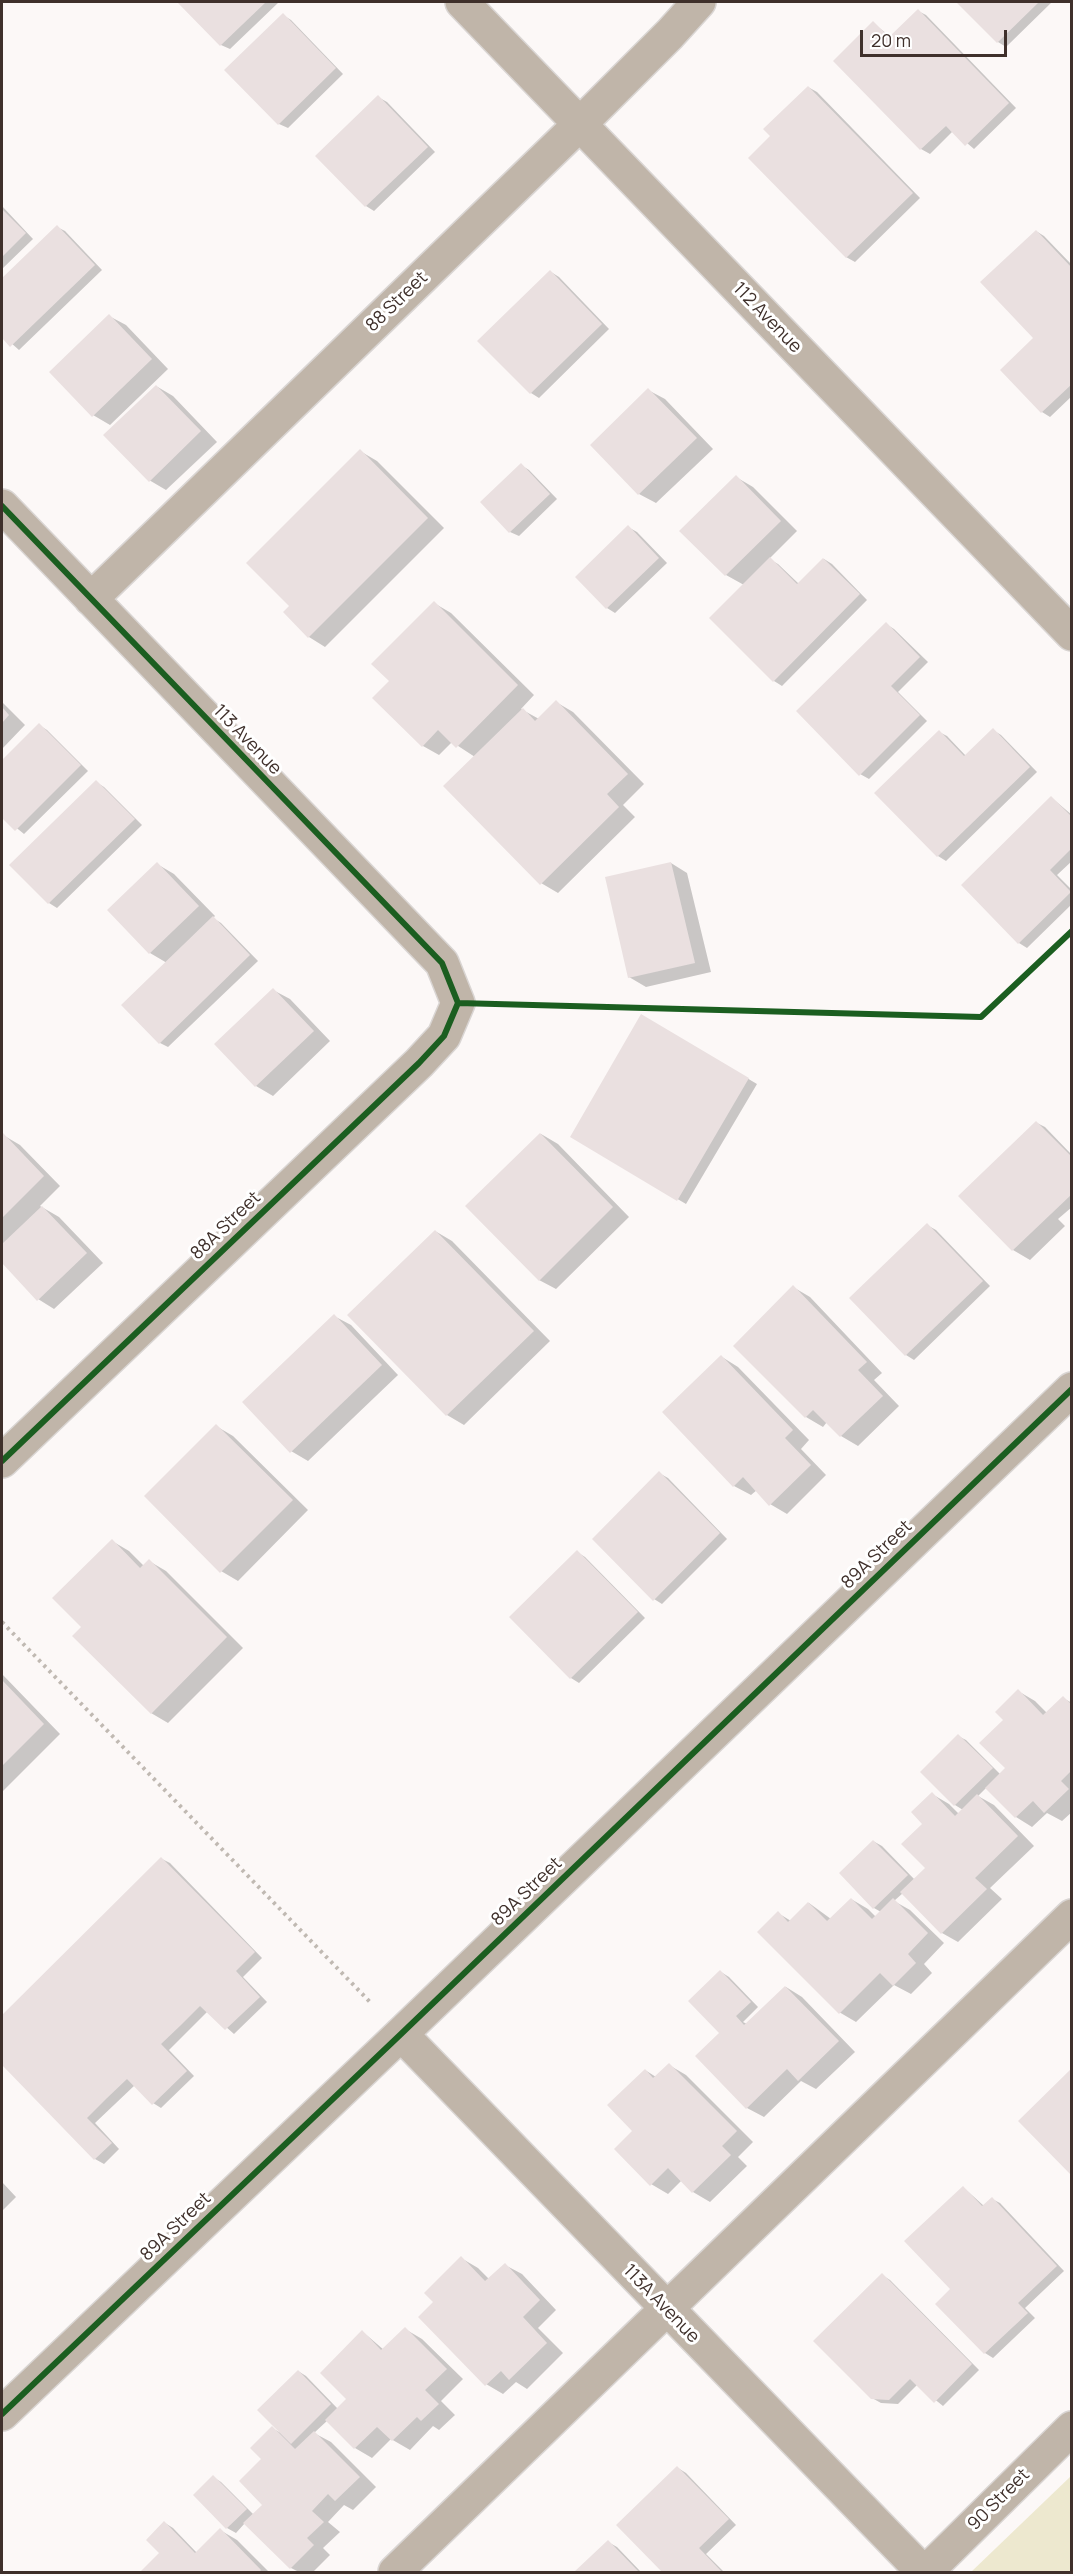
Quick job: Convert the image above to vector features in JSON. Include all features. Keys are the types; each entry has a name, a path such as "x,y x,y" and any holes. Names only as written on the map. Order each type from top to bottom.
{"street":[{"name":"112 Avenue","path":"462,2 1071,634"},
{"name":"88 Street","path":"91,599 580,124 699,2"},
{"name":"113 Avenue","path":"2,506 442,963 458,1003"},
{"name":"88A Street","path":"2,1461 419,1063 444,1036 458,1003"},
{"name":"89A Street","path":"2,2414 401,2034 1071,1389"},
{"path":"395,2572 1071,1916"},
{"name":"113A Avenue","path":"401,2034 924,2572"},
{"name":"90 Street","path":"924,2572 1071,2428"}],"path":[{"path":"2,1622 401,2034"}],"shaded area":[{"path":"1071,2476 1071,2572 971,2572"}],"building":[{"path":"177,2 266,2 220,46"},
{"path":"956,2 1039,2 997,43"},
{"path":"918,9 1009,103 965,146 946,126 920,150 833,61 873,21 889,37"},
{"path":"283,13 336,68 278,125 224,70"},
{"path":"808,86 913,193 846,258 748,158 770,136 763,129"},
{"path":"378,95 428,147 365,207 315,156"},
{"path":"2,209 26,233 2,257"},
{"path":"57,225 95,265 10,347 2,338 2,278"},
{"path":"1036,230 1072,268 1072,384 1041,413 1000,370 1033,338 980,282"},
{"path":"550,270 602,324 530,394 477,341"},
{"path":"109,314 152,359 92,417 49,372"},
{"path":"156,385 201,431 149,482 103,435"},
{"path":"648,388 697,438 638,495 590,445"},
{"path":"360,449 428,518 308,638 283,612 289,606 246,563"},
{"path":"521,463 550,494 509,533 480,502"},
{"path":"736,475 781,521 725,576 679,531"},
{"path":"628,525 659,558 606,609 575,577"},
{"path":"770,557 797,584 823,558 860,594 773,682 709,618"},
{"path":"434,601 518,685 456,748 438,730 422,747 372,698 389,681 371,664"},
{"path":"886,622 920,657 891,686 920,715 859,776 796,711"},
{"path":"556,700 628,774 607,794 619,807 540,885 443,786 523,708 535,721"},
{"path":"2,707 9,715 2,723"},
{"path":"39,723 81,765 15,831 2,818 2,760"},
{"path":"993,728 1030,767 937,857 874,793 939,730 964,756"},
{"path":"96,780 135,819 48,904 9,865"},
{"path":"1051,796 1072,817 1072,848 1050,870 1071,892 1018,944 961,885"},
{"path":"157,862 199,906 149,954 107,910"},
{"path":"671,862 695,963 628,978 605,877"},
{"path":"213,916 250,955 159,1044 121,1005"},
{"path":"273,988 314,1031 255,1087 214,1044"},
{"path":"641,1014 749,1078 677,1201 570,1137"},
{"path":"1036,1121 1072,1157 1072,1194 1012,1251 958,1196"},
{"path":"3,1133 44,1176 2,1218 2,1135"},
{"path":"540,1133 613,1207 539,1281 465,1206"},
{"path":"42,1206 87,1253 37,1301 2,1263 2,1244"},
{"path":"927,1223 983,1281 905,1356 849,1298"},
{"path":"435,1230 534,1331 446,1416 347,1315"},
{"path":"793,1285 867,1362 858,1370 883,1396 840,1437 813,1410 805,1418 733,1346"},
{"path":"334,1314 382,1365 290,1453 242,1402"},
{"path":"721,1355 793,1430 785,1438 811,1465 769,1506 743,1477 733,1487 662,1412"},
{"path":"216,1424 293,1500 220,1573 144,1496"},
{"path":"659,1471 720,1533 653,1601 592,1539"},
{"path":"112,1539 140,1568 149,1559 227,1637 151,1714 72,1636 81,1627 52,1598"},
{"path":"577,1550 638,1612 570,1679 509,1617"},
{"path":"2,1680 44,1724 2,1766"},
{"path":"1018,1689 1043,1715 1063,1696 1072,1705 1072,1770 1061,1781 1069,1789 1044,1813 1033,1801 1015,1818 985,1788 1005,1768 979,1743 1003,1720 995,1712"},
{"path":"958,1734 993,1768 954,1806 920,1772"},
{"path":"932,1792 955,1816 977,1794 1018,1836 975,1878 987,1889 941,1934 900,1892 925,1868 901,1844 922,1824 911,1812"},
{"path":"873,1840 908,1875 873,1909 839,1873"},
{"path":"161,1857 255,1952 236,1971 260,1997 225,2030 200,2006 161,2044 187,2071 152,2105 127,2079 107,2098 87,2118 112,2143 94,2160 2,2065 2,2015"},
{"path":"851,1898 872,1919 893,1898 928,1933 908,1954 916,1963 893,1986 880,1973 839,2014 757,1932 778,1911 788,1922 808,1902 827,1921"},
{"path":"720,1970 751,2002 736,2016 744,2025 785,1986 839,2041 798,2081 787,2069 746,2109 695,2056 719,2033 688,2001"},
{"path":"669,2063 737,2131 722,2146 731,2155 692,2193 668,2168 650,2186 614,2149 632,2131 607,2105 645,2069 653,2078"},
{"path":"1072,2068 1072,2176 1018,2121"},
{"path":"963,2186 982,2206 992,2197 1057,2266 1018,2303 1028,2313 984,2354 935,2304 950,2289 904,2241"},
{"path":"461,2256 485,2281 505,2263 540,2300 523,2317 547,2343 509,2380 501,2371 485,2386 418,2317 433,2302 424,2293"},
{"path":"882,2273 972,2364 934,2403 910,2379 889,2400 871,2399 813,2341"},
{"path":"405,2327 447,2369 425,2390 439,2404 421,2421 417,2417 392,2441 377,2427 354,2449 325,2420 346,2399 320,2373 362,2330 381,2350"},
{"path":"298,2370 331,2404 291,2444 257,2410"},
{"path":"272,2426 295,2449 314,2431 360,2477 335,2501 328,2494 312,2511 324,2522 307,2538 314,2545 290,2569 243,2523 262,2505 239,2481 261,2459 250,2448"},
{"path":"677,2466 729,2519 699,2548 722,2572 662,2572 616,2525"},
{"path":"213,2475 247,2509 226,2529 193,2495"},
{"path":"164,2521 195,2553 220,2528 261,2570 259,2572 140,2572 159,2553 146,2540"},
{"path":"608,2540 639,2572 574,2572"}],"cycle path":[{"path":"2,506 442,963 458,1003"},
{"path":"458,1003 981,1017 1072,931"},
{"path":"2,1461 419,1063 444,1036 458,1003"},
{"path":"2,2414 1072,1389"}]}
